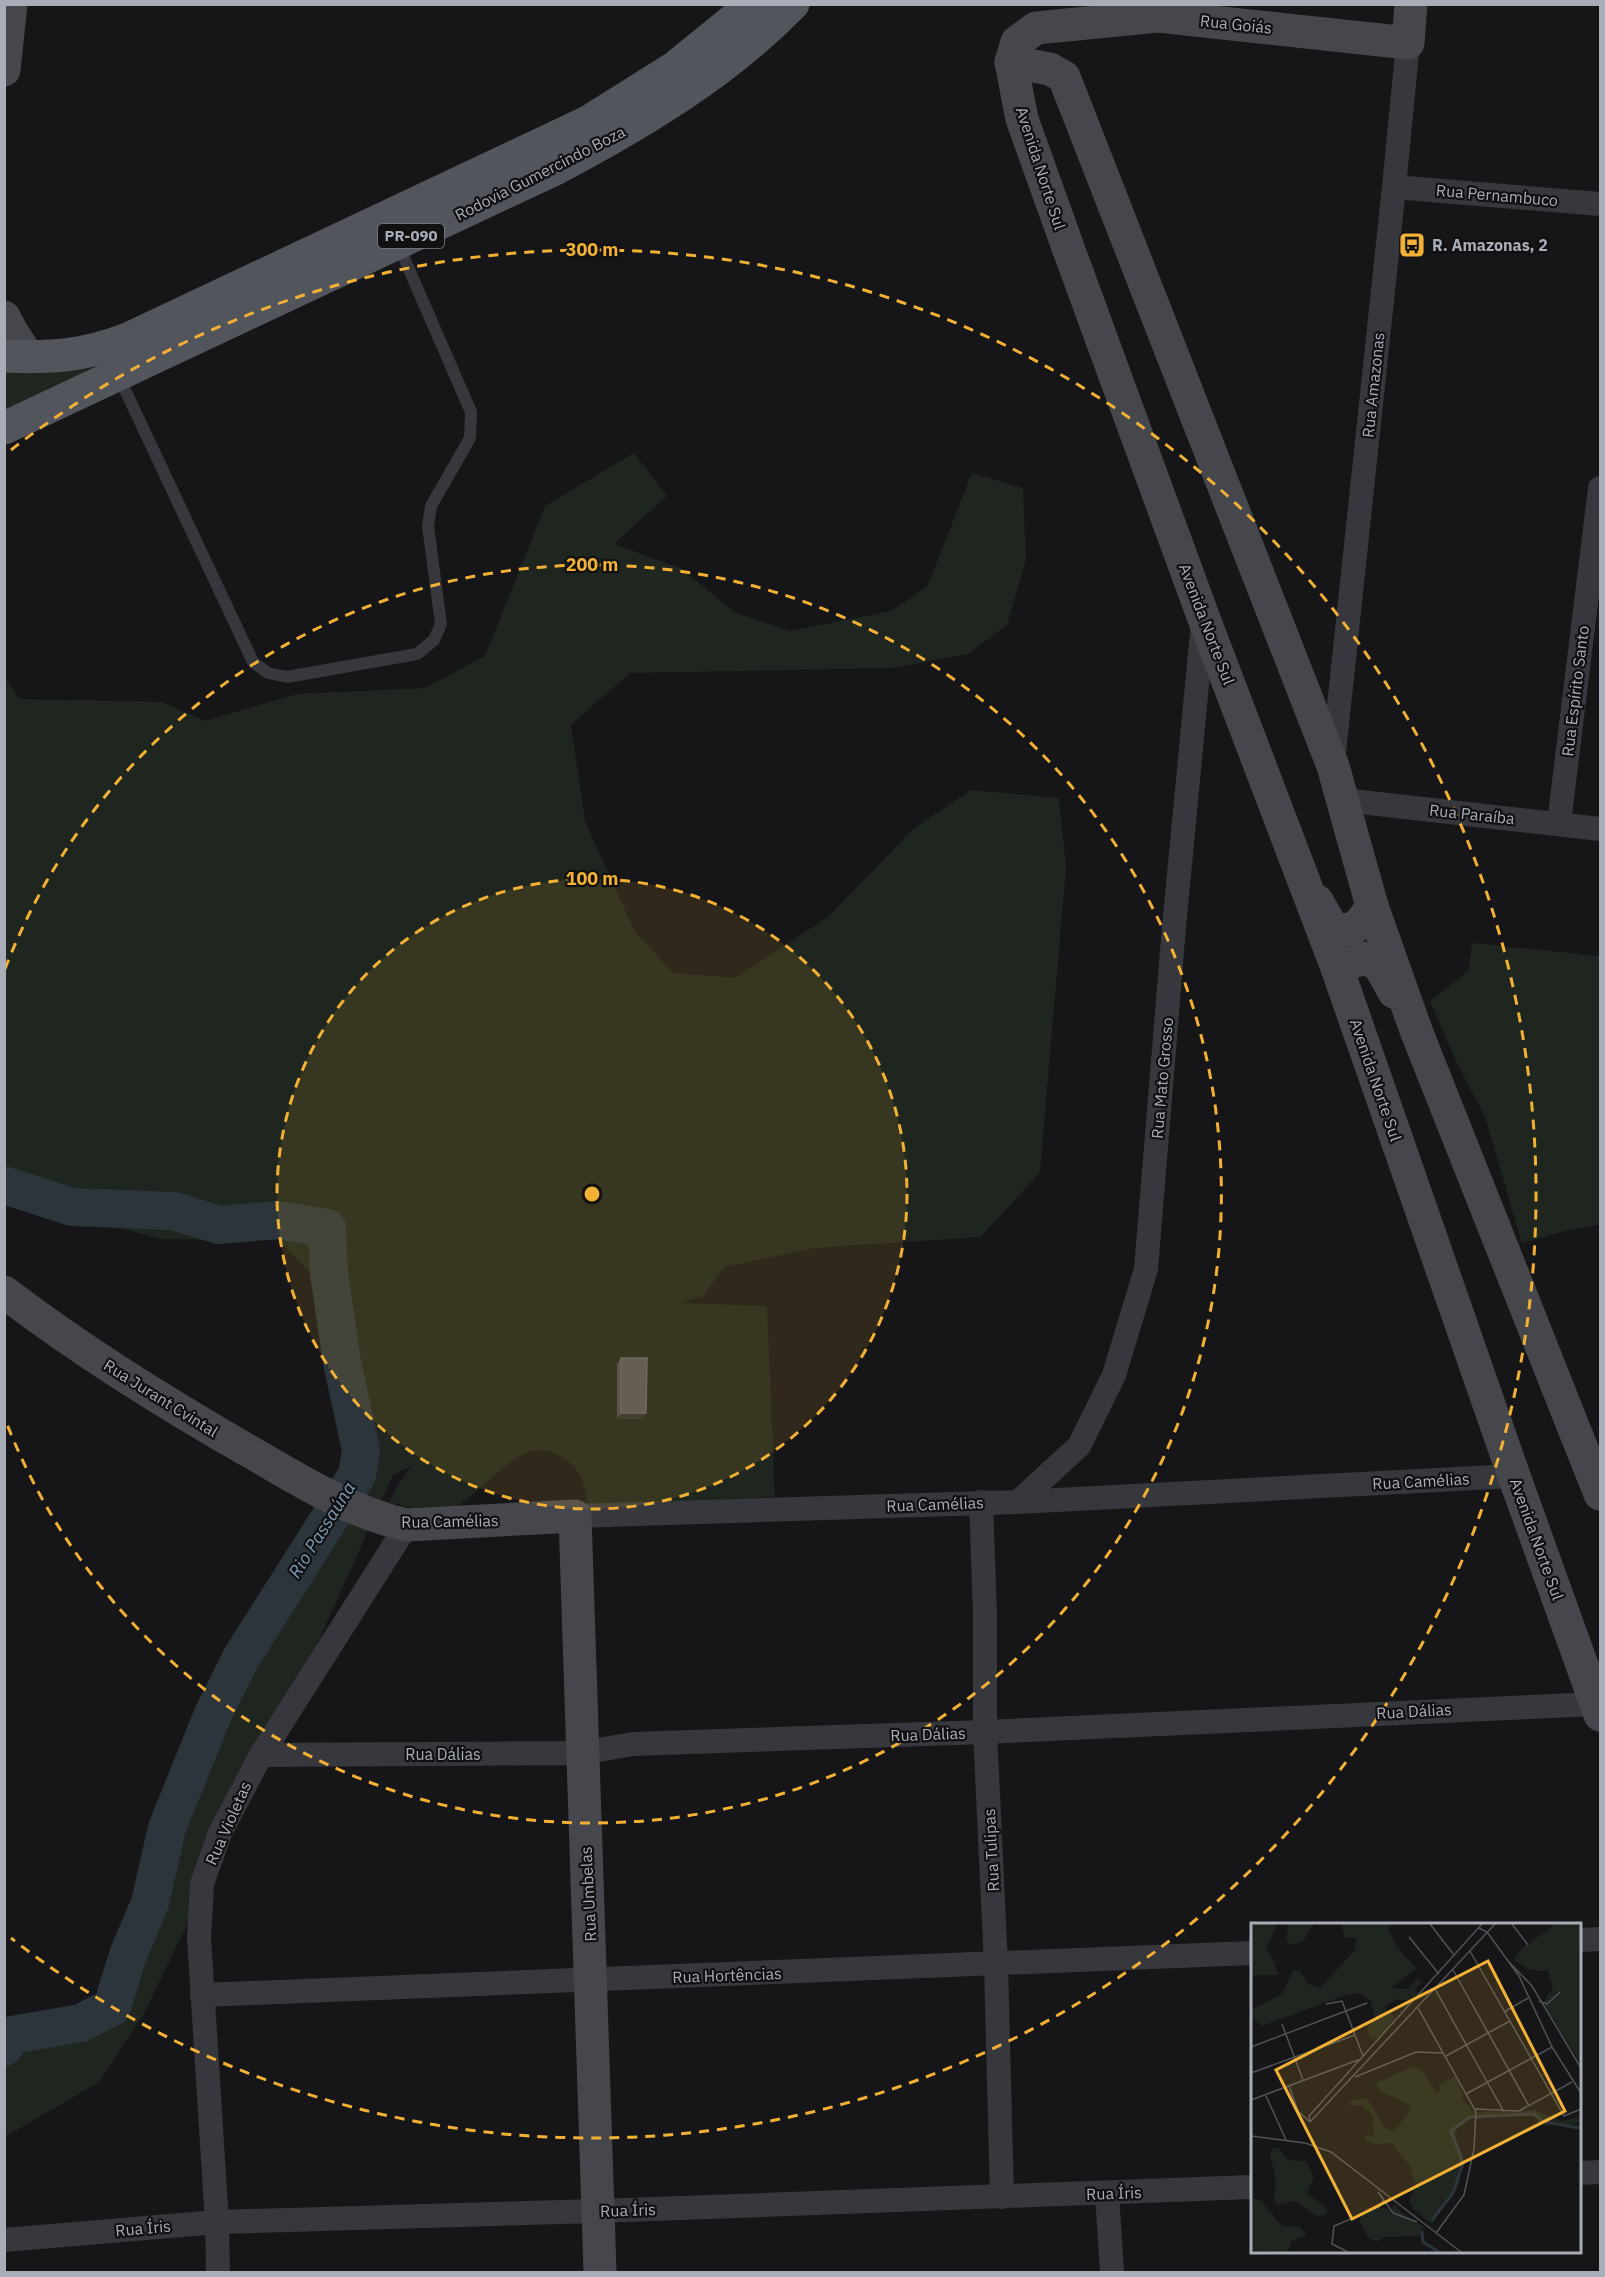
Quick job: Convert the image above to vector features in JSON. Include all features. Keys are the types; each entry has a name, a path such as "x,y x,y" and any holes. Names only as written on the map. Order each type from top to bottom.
{"main road":[{"name":"Rodovia Gumercindo Boza","path":"16,356 80,355 129,339 540,146 588,122 645,87 709,42 753,4"},
{"name":"Rodovia Gumercindo Boza","path":"4,428 557,168 662,109 748,47 793,4"}],"street":[{"path":"4,70 11,4"},
{"name":"Rua Amazonas","path":"1333,766 1411,4"},
{"name":"Rua Goiás","path":"1011,62 1017,42 1036,28 1158,16 1408,43"},
{"path":"1011,62 1050,69 1064,76 1333,766 1372,906 1417,1034 1600,1494"},
{"name":"Avenida Norte Sul","path":"1011,62 1022,119 1203,616 1337,968 1514,1476 1599,1710"},
{"name":"Rua Pernambuco","path":"1394,187 1600,204"},
{"path":"4,317 12,332 16,356"},
{"name":"Rua Espírito Santo","path":"1559,824 1600,488"},
{"name":"Rua Mato Grosso","path":"1018,1502 1079,1446 1114,1376 1146,1269 1174,927 1203,616"},
{"name":"Rua Paraíba","path":"1343,800 1600,829"},
{"path":"1301,873 1332,927 1347,930 1360,925 1372,906"},
{"path":"1337,968 1363,958 1376,963 1417,1034"},
{"name":"Rua Jurant Cvintal","path":"4,1292 75,1343 215,1432 359,1510"},
{"name":"Rua Camélias","path":"359,1510 381,1519 407,1525 575,1516 1018,1502 1514,1476"},
{"name":"Rua Tulipas","path":"981,1502 985,1615 985,1732 996,1964 1002,2197"},
{"name":"Rua Umbelas","path":"575,1516 581,1753 600,2272"},
{"name":"Rua Violetas","path":"218,2272 217,2222 199,1938 202,1884 220,1833 261,1755 407,1525"},
{"name":"Rua Dálias","path":"261,1755 581,1753 633,1744 1599,1710"},
{"path":"1581,1940 1600,1939"},
{"name":"Rua Hortências","path":"202,1995 1251,1953"},
{"path":"1581,2173 1600,2172"},
{"name":"Rua Íris","path":"4,2240 217,2222 598,2211 1251,2187"},
{"path":"1107,2193 1112,2272"}],"lane":[{"path":"118,374 253,662 268,673 287,677 417,654 434,640 441,624 428,526 431,506 457,457 470,438 471,412 398,243"}],"shaded area":[{"path":"120,358 5,410 4,366"},
{"path":"634,453 667,496 614,544 680,568 736,613 790,631 891,611 927,587 972,473 1023,488 1026,560 1007,625 968,654 893,668 630,673 571,725 585,821 635,932 673,973 735,978 828,917 914,828 971,790 1059,798 1066,867 1040,1172 981,1237 814,1248 724,1267 703,1296 679,1303 767,1306 775,1497 587,1505 582,1478 570,1463 547,1451 532,1451 517,1457 461,1503 447,1510 432,1512 389,1502 411,1466 393,1475 238,1821 143,2015 99,2082 5,2137 5,2043 70,2024 103,1991 218,1708 346,1490 324,1286 278,1240 161,1239 13,1200 5,1193 4,676 20,699 162,702 205,721 297,694 425,688 485,656 545,506"},
{"path":"1472,943 1600,956 1600,1222 1598,1225 1522,1243 1485,1117 1456,1061 1430,1001 1469,970"}],"building":[{"path":"621,1358 647,1358 646,1413 621,1413"}],"waterway":[{"name":"Rio Passaúna","path":"4,1185 72,1207 174,1211 219,1225 278,1220 327,1228 329,1273 342,1362 361,1450 357,1475 241,1658 213,1714 167,1828 150,1903 128,1955 112,2007 81,2023 12,2035 4,2047"}],"place":[{"name":"R. Amazonas, 2","path":"1412,245"}]}
